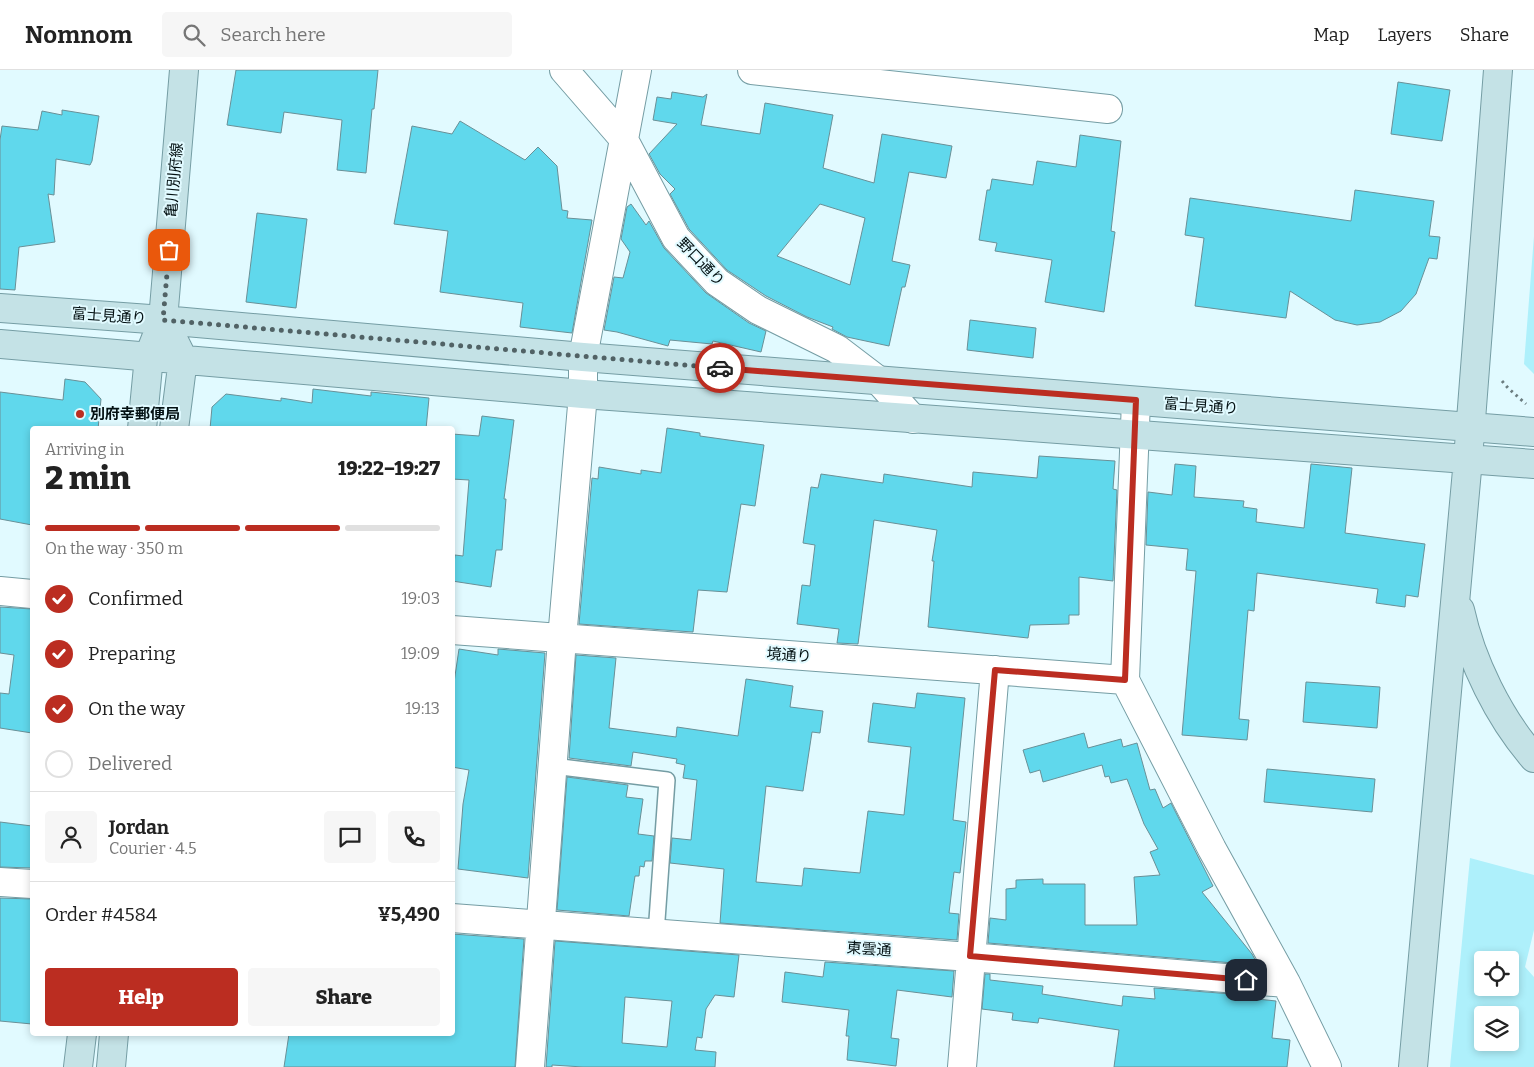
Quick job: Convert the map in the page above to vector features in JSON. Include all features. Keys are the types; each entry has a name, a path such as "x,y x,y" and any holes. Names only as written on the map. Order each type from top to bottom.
{"street":[{"name":"亀川別府線","path":"142,426 149,356 163,320 184,70"},
{"name":"野口通り","path":"564,70 623,138 676,238 716,282 758,310 837,349 879,381 913,419"},
{"path":"530,1067 562,639 583,394 583,357 637,70"},
{"path":"752,70 1108,109"},
{"path":"1413,1067 1468,459 1498,70"},
{"name":"富士見通り","path":"0,308 163,320 879,381 1534,432"},
{"path":"163,320 183,359 174,426"},
{"path":"0,344 583,394 913,419 1135,433 1534,464"},
{"path":"1136,400 1125,680 1212,849 1286,984 1326,1067"},
{"path":"1456,588 1462,619 1481,673 1504,716 1534,758"},
{"path":"0,591 30,594"},
{"name":"境通り","path":"455,630 1125,680"},
{"path":"962,1067 995,670"},
{"path":"0,882 30,884"},
{"name":"東雲通","path":"455,918 970,956 1286,984"},
{"path":"78,1067 82,1036"},
{"path":"111,1067 114,1036"}],"lane":[{"path":"553,766 667,780 656,934"}],"shaded area":[{"path":"1534,236 1534,374 1524,364"},
{"path":"1470,858 1534,875 1534,930 1525,967 1534,977 1534,1067 1450,1067"}],"building":[{"path":"236,70 378,70 366,173 337,170 342,120 284,112 281,133 227,125"},
{"path":"1398,82 1450,90 1442,141 1391,134"},
{"path":"672,92 703,97 707,94 701,125 760,134 765,103 833,115 823,168 874,183 882,134 952,146 946,178 909,172 892,261 910,265 905,287 902,287 889,346 847,337 832,329 833,327 807,317 766,296 727,270 689,229 670,194 675,189 660,174 649,154 677,124 653,120 657,97 671,99","holes":["820,204 865,218 850,285 777,256"]},
{"path":"62,110 99,116 92,161 90,165 56,159 54,195 48,194 55,242 19,247 15,290 0,289 0,140 2,126 38,130 42,111 62,115"},
{"path":"460,121 525,160 538,147 557,166 562,210 568,211 567,218 592,220 572,333 520,327 523,303 440,292 448,231 394,224 412,126 452,134"},
{"path":"1080,135 1121,141 1111,231 1115,232 1104,312 1045,302 1052,260 995,251 997,243 979,240 987,190 990,190 992,179 1033,185 1037,161 1076,167"},
{"path":"1355,190 1434,201 1429,236 1440,237 1437,259 1429,258 1416,294 1401,311 1380,322 1357,325 1335,320 1290,291 1286,318 1195,306 1204,238 1185,235 1190,198 1351,221"},
{"path":"631,204 646,225 649,221 664,248 706,293 749,323 766,331 761,352 713,341 712,344 670,340 668,346 604,330 614,277 623,278 630,252 621,239 627,207"},
{"path":"257,213 307,219 296,308 246,302"},
{"path":"970,320 1036,328 1033,358 967,350"},
{"path":"65,379 85,382 101,399 98,426 30,426 30,525 0,519 0,392 63,400"},
{"path":"313,389 371,396 371,392 429,398 426,426 210,426 212,407 226,394 281,401 281,398 312,403"},
{"path":"482,416 514,420 504,499 506,499 502,550 496,550 491,587 455,581 455,555 463,556 469,480 455,479 455,434 479,436"},
{"path":"667,428 700,433 700,436 764,445 755,506 741,504 727,592 698,590 693,632 579,624 592,478 598,479 599,467 641,474 641,470 661,473"},
{"path":"1039,456 1115,461 1113,489 1117,490 1113,581 1079,577 1079,615 1069,615 1069,624 1030,625 1028,638 928,627 934,561 932,561 937,530 874,520 858,644 837,643 839,629 797,624 802,585 810,586 815,545 803,543 811,487 818,488 821,474 883,483 884,474 972,487 973,472 1037,478"},
{"path":"1175,464 1196,466 1194,497 1244,501 1243,507 1257,509 1256,522 1304,528 1311,464 1352,468 1345,533 1425,544 1418,597 1406,595 1405,607 1376,603 1378,589 1257,573 1254,611 1248,610 1239,719 1249,720 1247,740 1182,735 1196,571 1186,570 1188,549 1146,545 1148,492 1172,495"},
{"path":"0,607 30,609 30,733 0,728 0,693 9,694 14,655 0,653"},
{"path":"459,649 498,655 498,649 545,653 528,878 458,869 463,804 469,770 455,768 455,676"},
{"path":"576,655 616,658 609,728 676,737 677,727 738,736 746,679 793,686 790,707 823,711 820,733 812,732 803,791 766,786 756,882 802,886 804,868 860,873 868,811 904,815 911,747 868,742 873,703 915,708 917,693 965,698 953,820 966,822 960,873 954,872 949,913 959,914 957,940 720,923 724,869 670,863 672,838 691,840 697,780 683,778 685,765 676,763 677,759 633,752 631,766 569,758"},
{"path":"1306,682 1380,687 1377,728 1303,722"},
{"path":"1084,733 1088,748 1121,739 1123,747 1137,743 1150,790 1155,789 1163,808 1171,803 1213,886 1202,892 1252,954 1258,965 988,943 990,918 1006,920 1006,889 1016,888 1016,880 1043,879 1043,884 1085,884 1085,925 1137,925 1134,877 1160,875 1150,852 1158,849 1144,824 1127,779 1111,783 1109,776 1105,777 1102,765 1043,782 1040,770 1030,773 1023,750"},
{"path":"1267,769 1375,779 1372,812 1264,802"},
{"path":"567,777 628,785 626,797 643,799 638,834 654,836 652,861 645,861 644,867 640,866 639,876 635,876 629,916 557,910"},
{"path":"0,822 30,826 30,868 0,867"},
{"path":"0,898 30,899 30,1024 0,1021"},
{"path":"455,934 524,939 515,1067 284,1067 289,1036 455,1036"},
{"path":"555,941 739,955 734,997 715,995 706,1009 702,1038 697,1037 695,1050 716,1052 715,1067 583,1067 552,1065 552,1067 546,1067","holes":["625,997 672,1001 667,1047 622,1043"]},
{"path":"825,962 954,971 952,997 897,990 891,1038 899,1039 896,1066 847,1060 849,1036 846,1036 849,1010 782,1002 785,972 823,977"},
{"path":"985,974 990,974 990,980 1043,986 1042,994 1122,1006 1123,996 1155,999 1154,988 1258,996 1257,999 1276,1001 1272,1038 1290,1040 1287,1067 1114,1067 1119,1030 1039,1018 1038,1023 1012,1020 1013,1013 982,1009"}],"way so far":[{"path":"169,250 163,320 720,368"}],"place":[{"name":"別府幸郵便局","path":"80,414"}],"route":[{"path":"720,368 1136,400 1125,680 995,670 970,956 1246,980"}]}
